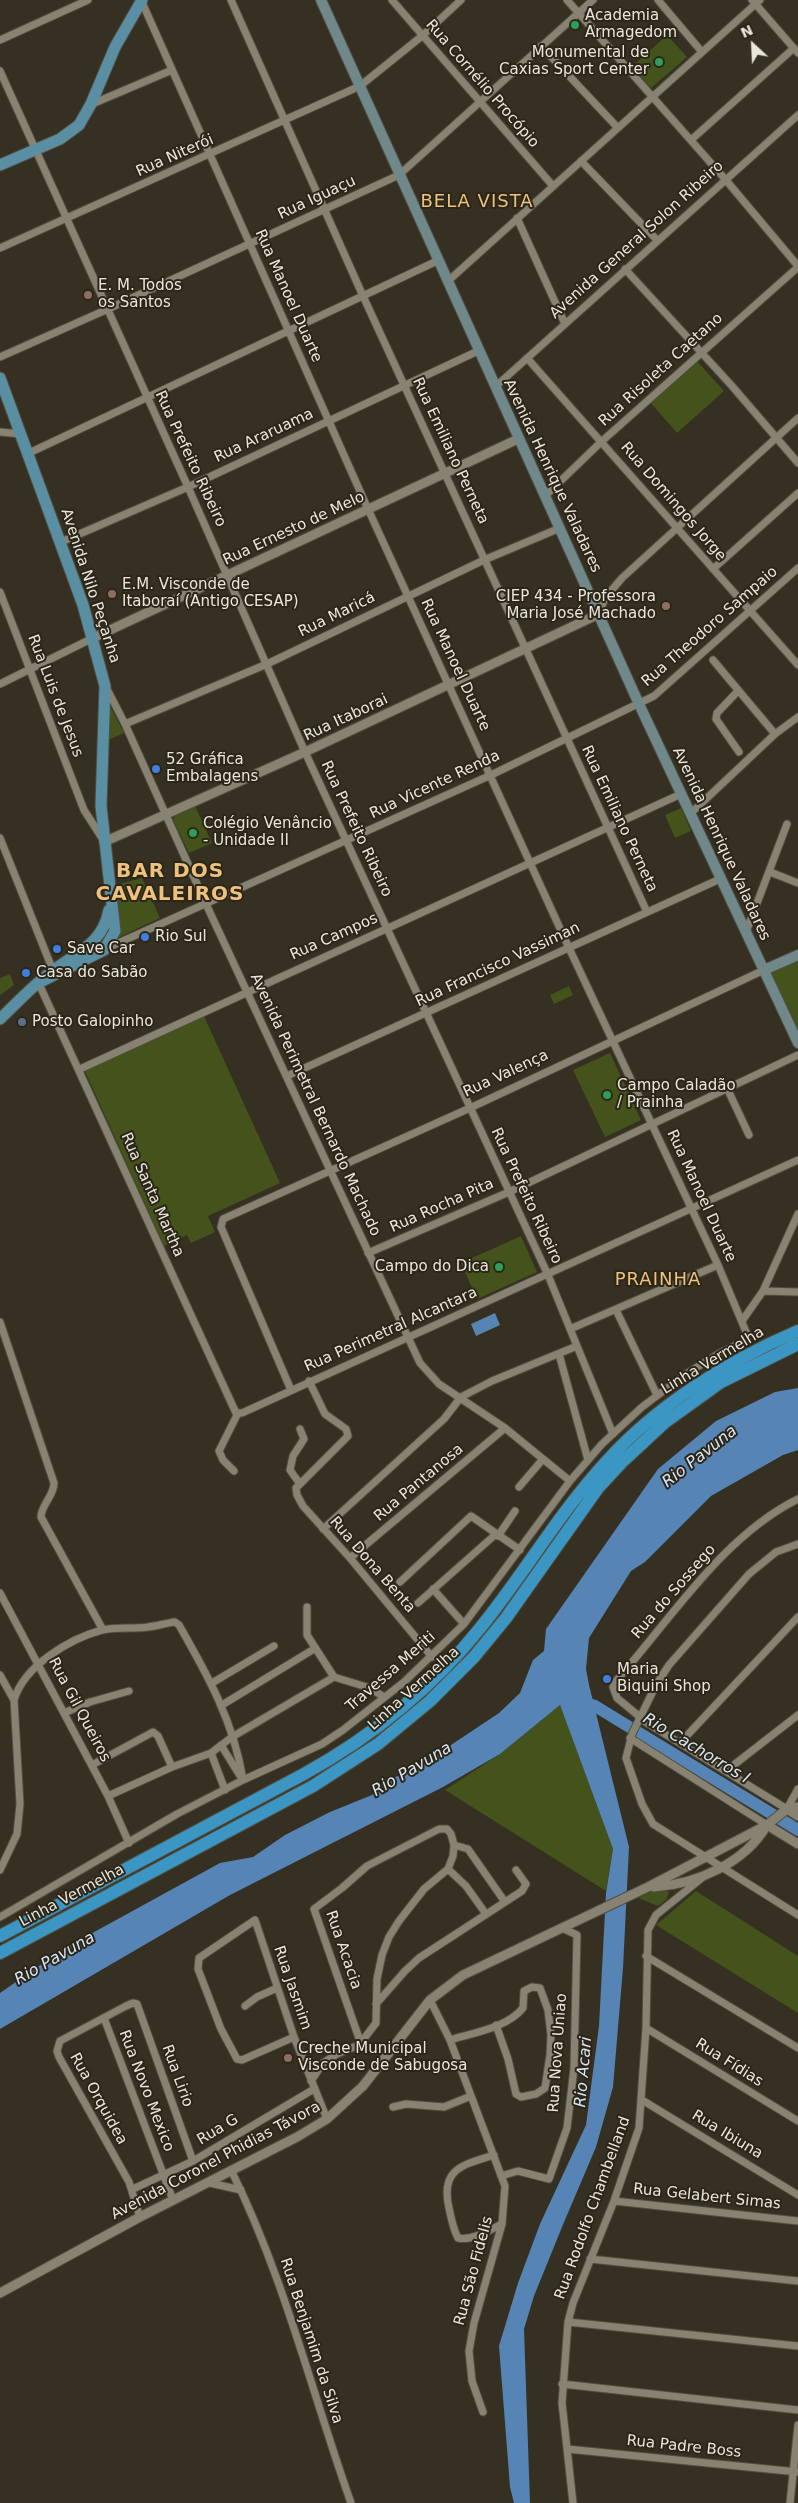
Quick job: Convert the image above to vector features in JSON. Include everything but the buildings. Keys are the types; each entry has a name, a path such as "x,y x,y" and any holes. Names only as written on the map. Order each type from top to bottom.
{"highway":[{"name":"Linha Vermelha","path":"0,1936 304,1774 374,1728 414,1696 467,1644 585,1486 628,1440 663,1410 704,1381 740,1359 798,1331"},
{"name":"Linha Vermelha","path":"0,1953 312,1786 390,1735 435,1696 474,1657 510,1612 598,1488 623,1461 664,1423 721,1382 798,1344"}],"main road":[{"path":"0,165 70,133 79,125 91,104 115,47 141,0"},
{"name":"Avenida Henrique Valadares","path":"322,1 478,351 639,704 798,1043"},
{"name":"Avenida Nilo Peçanha","path":"0,378 61,542 93,638 105,686 101,806 110,901 115,931 104,950 84,956 54,973 41,982 0,1019"},
{"name":"Avenida Nilo Peçanha","path":"84,956 105,928 110,901"},
{"name":"Rua Valença","path":"764,970 798,955"}],"street":[{"path":"0,40 88,0"},
{"name":"Rua Manoel Duarte","path":"141,0 368,509 450,684 569,948 693,1209 749,1339"},
{"name":"Rua Emiliano Perneta","path":"232,0 363,296 647,912"},
{"name":"Rua Cornélio Procópio","path":"392,0 479,103 553,186"},
{"name":"Rua Niterói","path":"0,248 209,156 360,86 422,36 461,0"},
{"path":"567,0 653,96 798,266"},
{"name":"Rua Iguaçu","path":"0,357 399,175 593,0"},
{"path":"658,0 702,52"},
{"path":"447,282 756,1 796,51 691,140"},
{"path":"541,46 618,128"},
{"path":"91,104 172,70"},
{"name":"Rua Prefeito Ribeiro","path":"0,71 228,575 305,752 548,1275 613,1434"},
{"name":"Avenida General Solon Ribeiro","path":"495,387 725,179 798,116"},
{"path":"581,161 657,240"},
{"path":"517,218 565,324"},
{"path":"29,453 438,261"},
{"name":"Rua Risoleta Caetano","path":"545,496 601,442 798,266"},
{"path":"625,270 702,353 798,463"},
{"name":"Rua Araruama","path":"61,542 188,487 478,351"},
{"name":"Rua Domingos Jorge","path":"527,358 798,665"},
{"path":"599,614 605,598 614,586 798,418"},
{"path":"0,432 21,434"},
{"name":"Rua Ernesto de Melo","path":"0,684 93,638 518,439"},
{"path":"713,569 798,493"},
{"name":"Rua Maricá","path":"125,724 267,664 484,560 560,528"},
{"name":"Rua Theodoro Sampaio","path":"639,704 665,688 797,571"},
{"name":"Rua Luis de Jesus","path":"0,592 31,668 84,810 104,841"},
{"name":"Rua Itaborai","path":"104,841 305,752 599,614"},
{"path":"713,660 775,734"},
{"name":"Avenida Perimetral Bernardo Machado","path":"105,686 125,724 206,904 420,1363 432,1377 505,1428 570,1481"},
{"path":"738,691 718,713 716,719 739,752"},
{"name":"Rua Vicente Renda","path":"104,950 491,775 566,737 639,704"},
{"path":"690,814 775,734 798,717"},
{"name":"Rua Campos","path":"80,1069 681,794"},
{"path":"84,810 101,806"},
{"path":"746,932 787,824"},
{"path":"0,838 54,973"},
{"path":"770,872 798,883"},
{"name":"Rua Francisco Vassiman","path":"287,1076 427,1014 720,879"},
{"name":"Rua Valença","path":"291,1390 221,1227 222,1220 470,1108 764,970"},
{"name":"Rua Santa Martha","path":"41,982 235,1411 240,1413"},
{"name":"Rua Rocha Pita","path":"368,1253 509,1192 798,1055"},
{"path":"727,1088 749,1135"},
{"name":"Rua Perimetral Alcantara","path":"240,1413 548,1275 798,1160"},
{"path":"742,1321 763,1291 798,1214"},
{"path":"570,1329 718,1265"},
{"path":"763,1291 798,1292"},
{"path":"616,1310 657,1395"},
{"path":"0,1322 54,1483 54,1491 42,1510 42,1517 103,1630"},
{"name":"Travessa Meriti","path":"0,1917 243,1780 322,1744 384,1698 432,1657 464,1624 570,1481 613,1434 657,1395 698,1366 749,1339"},
{"path":"323,1529 444,1419 461,1397 492,1381 577,1346"},
{"path":"559,1354 588,1460"},
{"path":"298,1486 348,1436 346,1430 332,1421 322,1409 309,1381"},
{"path":"234,1470 223,1460 219,1451 240,1413"},
{"name":"Rua Pantanosa","path":"350,1558 505,1428"},
{"name":"Rua Dona Benta","path":"300,1429 304,1439 293,1456 290,1470 298,1486 303,1506 350,1558 432,1657"},
{"path":"519,1487 543,1460"},
{"name":"Rua do Sossego","path":"638,1720 614,1694 613,1687 616,1681 724,1555 757,1523 798,1499"},
{"path":"418,1603 497,1535 515,1511"},
{"path":"400,1582 469,1517 474,1516 497,1535 520,1550"},
{"path":"798,1544 776,1552 749,1574 669,1665 638,1720 626,1751 627,1766 649,1819 656,1827 798,1915"},
{"path":"433,1589 464,1624"},
{"name":"Rua Gil Queiros","path":"0,1593 92,1764 129,1843"},
{"path":"307,1607 306,1635 334,1677 370,1688 384,1698"},
{"path":"680,1743 798,1617"},
{"path":"14,1700 24,1680 39,1665 70,1644 103,1630 151,1627 173,1622 179,1625 212,1683 222,1705 243,1780"},
{"path":"212,1683 274,1646"},
{"path":"222,1705 314,1649"},
{"path":"0,1675 14,1700 20,1804 17,1834 0,1870"},
{"path":"108,1796 172,1767 211,1754 232,1738 334,1677"},
{"path":"64,1713 90,1702 129,1691"},
{"path":"726,1771 798,1716"},
{"path":"638,1720 726,1771 784,1811 798,1816"},
{"path":"92,1764 153,1732 158,1736 172,1767"},
{"path":"631,1736 770,1823 798,1844"},
{"path":"221,1745 243,1780"},
{"path":"211,1754 225,1790"},
{"path":"667,1881 708,1873 729,1862 755,1843 770,1823 784,1811 798,1789"},
{"path":"784,1811 798,1807"},
{"path":"667,1881 704,1858 770,1823"},
{"name":"Rua Acacia","path":"360,2041 314,1909 335,1894 367,1866 439,1829 447,1829 451,1834 454,1845"},
{"path":"311,2081 323,2062 337,2054 356,2048 376,2023 376,2004 382,1955 389,1937 399,1920 424,1890 448,1869 454,1845 468,1849 505,1902"},
{"path":"729,1862 730,1874"},
{"path":"448,1869 466,1886 486,1914"},
{"path":"376,2004 405,1971 420,1958 525,1887 524,1881 516,1870"},
{"name":"Rua Rodolfo Chambelland","path":"573,2503 562,2384 568,2322 635,2141 642,2100 648,1930 651,1922 673,1901 708,1873"},
{"path":"667,1881 673,1890 673,1901"},
{"name":"Avenida Coronel Phidias Távora","path":"0,2293 172,2200 232,2172 327,2119 363,2086 430,2000 463,1975 648,1887 667,1881"},
{"name":"Rua Jasmim","path":"294,2037 242,2060 237,2059 221,2029 198,1969 197,1961 202,1955 255,1920 294,2037 327,2119"},
{"name":"Rua Nova Uniao","path":"501,2176 518,2171 549,2179 566,2128 574,2068 577,1935 562,1928"},
{"path":"646,1956 798,2048"},
{"path":"450,2040 496,2025 519,2012 523,2008 524,1991 532,1987 540,1988 548,2010 551,2035 545,2088 540,2093 522,2097 516,2094 508,2059 496,2025"},
{"path":"245,2006 256,1997 277,1988"},
{"name":"Rua São Fidelis","path":"430,2000 450,2040 505,2186 502,2224 474,2323 469,2351 472,2381 484,2412"},
{"name":"Rua Orquidea","path":"133,2003 60,2041 57,2051 132,2189 140,2217"},
{"name":"Rua Lirio","path":"133,2003 136,2004 142,2016 193,2160"},
{"name":"Rua Novo Mexico","path":"104,2018 163,2175"},
{"name":"Rua Fídias","path":"646,2028 798,2121"},
{"name":"Rua G","path":"132,2189 193,2160 314,2089"},
{"path":"393,2107 406,2104 444,2107 471,2096"},
{"name":"Rua Ibiuna","path":"642,2100 798,2195"},
{"path":"494,2155 453,2173 445,2188 458,2238 463,2239 475,2236 502,2224"},
{"name":"Rua Benjamim da Silva","path":"232,2172 270,2262 351,2503"},
{"path":"163,2175 172,2200"},
{"path":"210,2183 241,2190"},
{"name":"Rua Gelabert Simas","path":"614,2201 798,2221"},
{"path":"590,2259 798,2281"},
{"path":"568,2322 798,2346"},
{"path":"562,2384 798,2410"},
{"path":"790,2503 796,2472 798,2425"},
{"name":"Rua Padre Boss","path":"567,2449 796,2472"}],"green space":[{"name":"Monumental de Caxias Sport Center","path":"667,35 687,57 651,88 632,67"},
{"path":"696,360 724,391 677,433 650,402"},
{"path":"108,708 111,708 124,733 106,741"},
{"name":"Colégio Venâncio - Unidade II","path":"195,806 212,843 189,853 173,820 175,816"},
{"path":"681,808 691,831 675,838 665,815"},
{"path":"142,878 160,918 115,939 111,886"},
{"path":"798,960 798,1038 771,976 771,972"},
{"path":"10,974 14,985 0,995 0,978"},
{"path":"569,986 573,995 554,1004 550,995"},
{"path":"203,1014 280,1183 208,1216 215,1232 191,1243 187,1235 164,1246 84,1069"},
{"name":"Campo Caladão / Prainha","path":"610,1053 641,1120 605,1137 573,1070"},
{"name":"Campo do Dica","path":"521,1236 537,1272 477,1299 461,1263"},
{"path":"560,1705 613,1849 606,1891 445,1790 500,1754"},
{"path":"659,1888 664,1888 669,1893 666,1900 658,1906 638,1898"},
{"path":"696,1891 798,1956 798,2013 656,1925"}],"water":[{"path":"495,1313 500,1325 476,1336 471,1324"},
{"name":"Rio Pavuna","path":"798,1388 798,1450 783,1455 711,1496 645,1562 631,1571 589,1638 586,1669 589,1685 629,1847 623,1968 613,2087 596,2147 534,2296 524,2329 530,2503 514,2503 510,2487 499,2346 518,2283 540,2224 586,2125 599,2026 606,1893 613,1849 560,1705 500,1754 443,1787 230,1895 0,2029 0,1993 65,1948 220,1863 253,1857 285,1835 330,1812 372,1795 386,1779 399,1776 433,1757 499,1713 520,1693 533,1660 544,1651 546,1629 658,1469 716,1421 775,1392"}],"waterway":[{"name":"Rio Cachorros I","path":"580,1701 595,1706 798,1830"}],"place":[{"name":"Academia Armagedom","path":"575,25"},
{"name":"Monumental de Caxias Sport Center","path":"659,62"},
{"name":"E. M. Todos os Santos","path":"88,295"},
{"name":"E.M. Visconde de Itaboraí (Antigo CESAP)","path":"112,594"},
{"name":"CIEP 434 - Professora Maria José Machado","path":"666,606"},
{"name":"52 Gráfica Embalagens","path":"156,769"},
{"name":"Colégio Venâncio - Unidade II","path":"193,833"},
{"name":"Rio Sul","path":"145,937"},
{"name":"Save Car","path":"57,949"},
{"name":"Casa do Sabão","path":"26,973"},
{"name":"Posto Galopinho","path":"22,1022"},
{"name":"Campo Caladão / Prainha","path":"607,1095"},
{"name":"Campo do Dica","path":"499,1267"},
{"name":"Maria Biquini Shop","path":"607,1679"},
{"name":"Creche Municipal Visconde de Sabugosa","path":"288,2058"}],"district":[{"name":"BELA VISTA","path":"477,202"},
{"name":"BAR DOS CAVALEIROS","path":"170,884"},
{"name":"PRAINHA","path":"658,1280"}],"water label":[{"name":"Rio Acari","path":"584,2072"}]}
